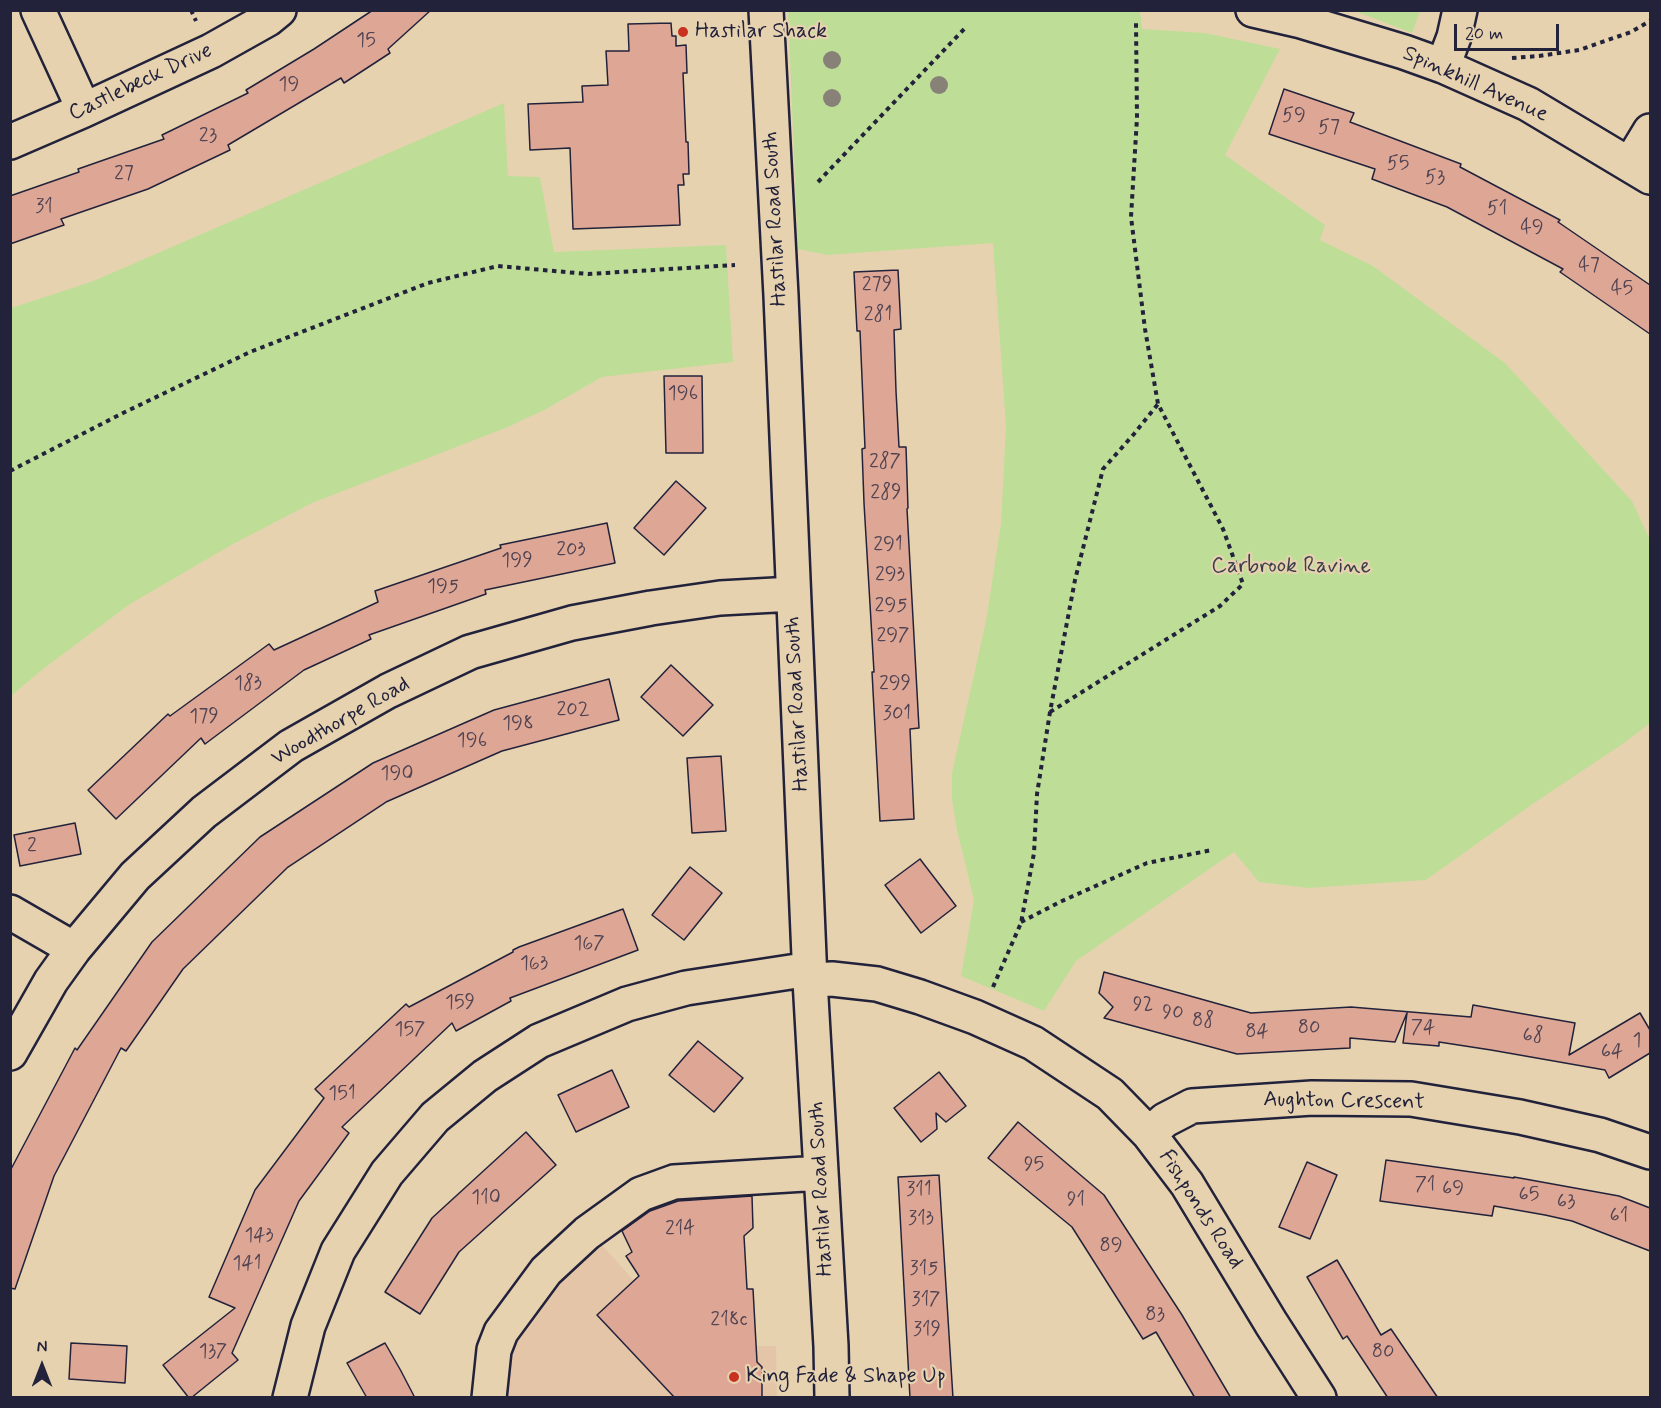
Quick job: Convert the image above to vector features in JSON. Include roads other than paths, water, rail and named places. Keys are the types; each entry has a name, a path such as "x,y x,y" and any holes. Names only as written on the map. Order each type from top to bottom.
{"street":[{"path":"38,10 84,110"},
{"name":"Hastilar Road South","path":"766,10 781,296 810,974 832,1398"},
{"name":"Spinkhill Avenue","path":"1253,10 1300,21 1443,66 1528,104 1640,170"},
{"path":"1443,66 1454,37 1460,10"},
{"name":"Castlebeck Drive","path":"10,142 211,51 270,13"},
{"path":"1640,170 1650,131"},
{"name":"Woodthorpe Road","path":"10,1053 51,981 74,949 135,876 204,812 291,746 388,691 470,652 572,623 651,608 720,598 793,594"},
{"path":"10,912 74,949"},
{"name":"Fishponds Road","path":"290,1398 308,1326 338,1251 387,1173 435,1117 485,1076 539,1041 627,1004 686,988 810,974 877,984 975,1017 1034,1043 1110,1094 1149,1134 1187,1184 1319,1398"},
{"name":"Aughton Crescent","path":"1149,1134 1165,1120 1192,1106 1312,1098 1411,1099 1520,1117 1600,1135 1650,1152"},
{"path":"489,1398 494,1350 507,1323 546,1271 587,1233 640,1194 674,1182 821,1173"}],"place":[{"name":"Hastilar Shack","path":"683,32"},
{"name":"King Fade & Shape Up","path":"734,1377"}],"park label":[{"name":"Carbrook Ravine","path":"1291,567"}]}
